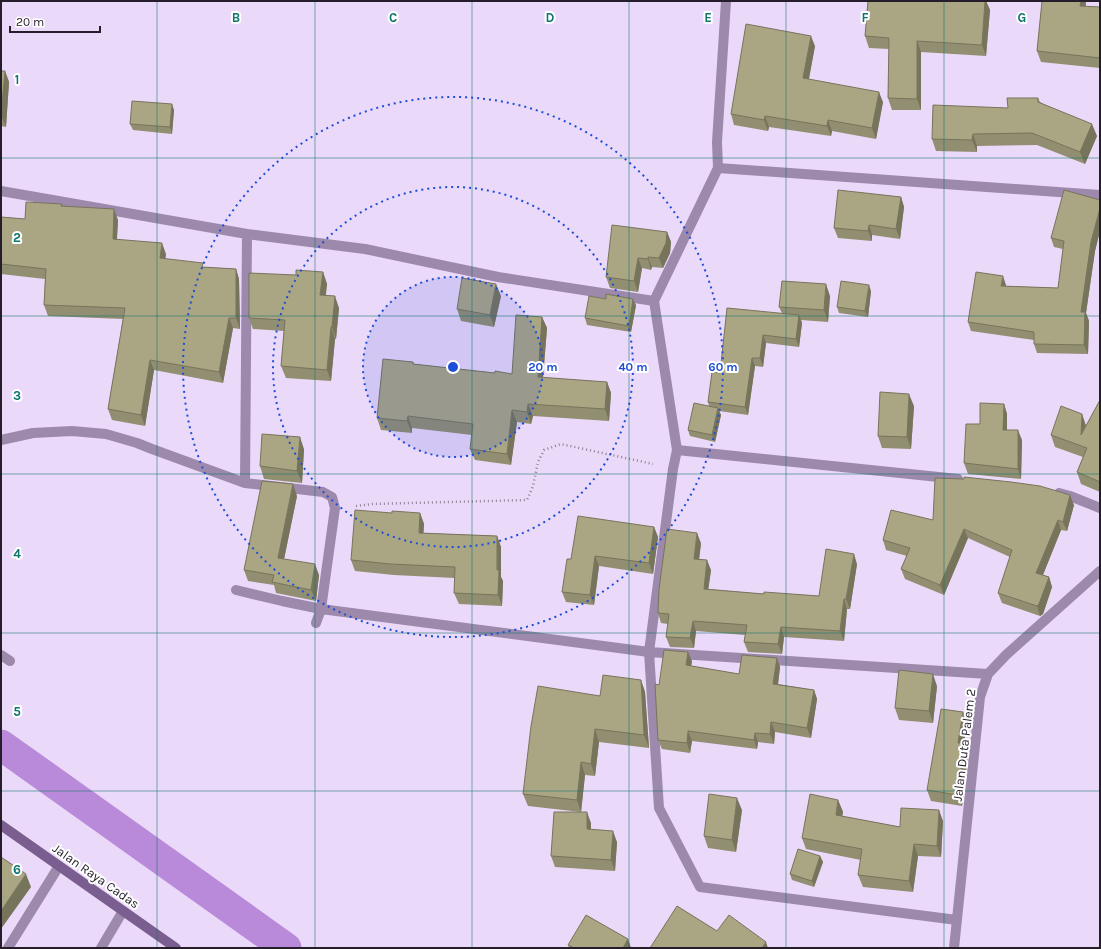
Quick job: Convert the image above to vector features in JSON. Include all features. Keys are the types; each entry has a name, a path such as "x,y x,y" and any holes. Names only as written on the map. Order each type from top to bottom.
{"street":[{"path":"726,1 717,142 718,168 654,301 677,450 673,469 649,652 659,808 700,887 957,920"},
{"path":"718,168 1100,195"},
{"path":"1,191 247,234 365,249 498,276 654,301"},
{"path":"245,483 247,234"},
{"path":"1,440 33,433 72,431 106,434 137,443 152,450 245,483 323,492 332,497 335,508 321,609 316,623"},
{"path":"677,450 968,480"},
{"path":"1051,491 1070,496 1100,508"},
{"name":"Jalan Duta Palem 2","path":"954,948 980,697 988,674 1006,655 1100,571"},
{"path":"236,590 321,609 649,652 988,674"},
{"path":"1,655 10,661"},
{"name":"Jalan Raya Cadas","path":"1,824 176,948"},
{"path":"8,948 59,866"},
{"path":"101,948 123,911"}],"path":[{"path":"335,508 372,504 527,500 534,486 538,462 544,450 561,444 673,469"}],"building":[{"path":"868,1 985,1 982,45 917,41 917,99 888,98 889,38 865,36"},
{"path":"1042,1 1081,1 1080,6 1100,7 1100,58 1037,51"},
{"path":"746,24 811,36 803,78 879,92 872,128 828,120 827,126 765,116 764,120 731,114"},
{"path":"1,71 5,71 1,115"},
{"path":"1007,98 1038,98 1038,102 1092,124 1080,152 1032,133 973,134 972,140 932,139 933,105 1008,108"},
{"path":"132,101 172,104 170,127 130,124"},
{"path":"838,190 901,197 896,229 869,225 868,231 834,228"},
{"path":"1064,190 1100,200 1100,208 1091,242 1081,312 1085,312 1084,345 1034,344 1034,332 968,322 976,272 1003,276 1001,286 1058,288 1064,241 1051,238"},
{"path":"26,202 62,204 61,206 114,209 113,239 162,243 160,258 203,263 202,267 236,269 236,318 229,318 219,372 150,360 141,415 108,409 125,308 44,305 46,269 1,264 1,217 25,219"},
{"path":"612,225 667,232 666,243 659,258 638,258 634,281 606,277"},
{"path":"296,270 323,272 320,295 335,296 327,370 281,366 285,320 249,318 249,273 296,275"},
{"path":"462,278 496,284 490,315 457,309"},
{"path":"782,281 826,284 824,310 779,307"},
{"path":"841,281 869,285 865,311 837,307"},
{"path":"606,294 633,299 629,326 585,318 589,296 606,299"},
{"path":"727,308 799,315 796,339 763,335 760,358 752,358 745,407 708,402 712,372 720,373"},
{"path":"516,315 542,317 538,377 607,382 605,409 528,404 527,412 512,410 507,454 470,449 473,424 408,416 407,421 377,418 383,359 413,362 413,364 495,373 495,371 512,374"},
{"path":"880,392 909,394 907,437 878,436"},
{"path":"1100,400 1100,482 1077,472 1087,448 1051,435 1061,406 1082,414 1081,435"},
{"path":"694,403 718,408 712,435 688,430"},
{"path":"980,403 1004,404 1003,430 1018,430 1018,469 964,463 966,424 980,424"},
{"path":"262,434 300,437 297,471 260,466"},
{"path":"964,477 1040,486 1070,495 1063,522 1058,520 1036,573 1049,577 1037,606 998,593 1012,550 964,529 940,585 901,569 910,548 883,540 891,510 933,520 935,478 964,479"},
{"path":"262,481 293,484 278,558 315,564 311,590 272,582 274,575 244,570"},
{"path":"355,510 392,513 392,511 420,513 419,533 497,536 497,570 499,570 498,595 454,593 455,567 390,564 351,560"},
{"path":"578,516 654,527 649,563 595,556 590,595 562,592 567,559 571,559"},
{"path":"667,529 697,533 694,559 707,560 704,589 764,594 764,592 819,596 826,549 854,554 846,599 844,599 840,631 781,627 778,644 744,642 747,625 693,621 690,638 666,637 669,614 658,613 659,589"},
{"path":"664,650 688,652 686,665 739,674 742,655 777,658 773,684 814,690 807,728 771,722 770,734 755,733 754,740 688,731 687,743 658,740 655,684 659,685"},
{"path":"899,670 933,674 929,711 895,708"},
{"path":"603,675 641,680 644,735 595,729 591,764 581,762 577,800 523,794 531,726 538,686 600,696"},
{"path":"941,709 963,712 958,743 964,743 958,795 927,790"},
{"path":"709,794 737,798 732,840 704,836"},
{"path":"810,794 838,800 836,815 900,827 901,808 939,810 937,846 914,844 909,881 858,875 862,849 802,838"},
{"path":"554,812 587,812 587,829 613,831 611,860 551,856"},
{"path":"798,849 820,856 812,881 790,874"},
{"path":"1,857 26,874 1,911"},
{"path":"677,906 717,931 729,915 766,942 762,948 650,948"},
{"path":"586,915 628,939 623,948 574,948 568,945"}],"waterway":[{"path":"1,745 286,948"}]}
